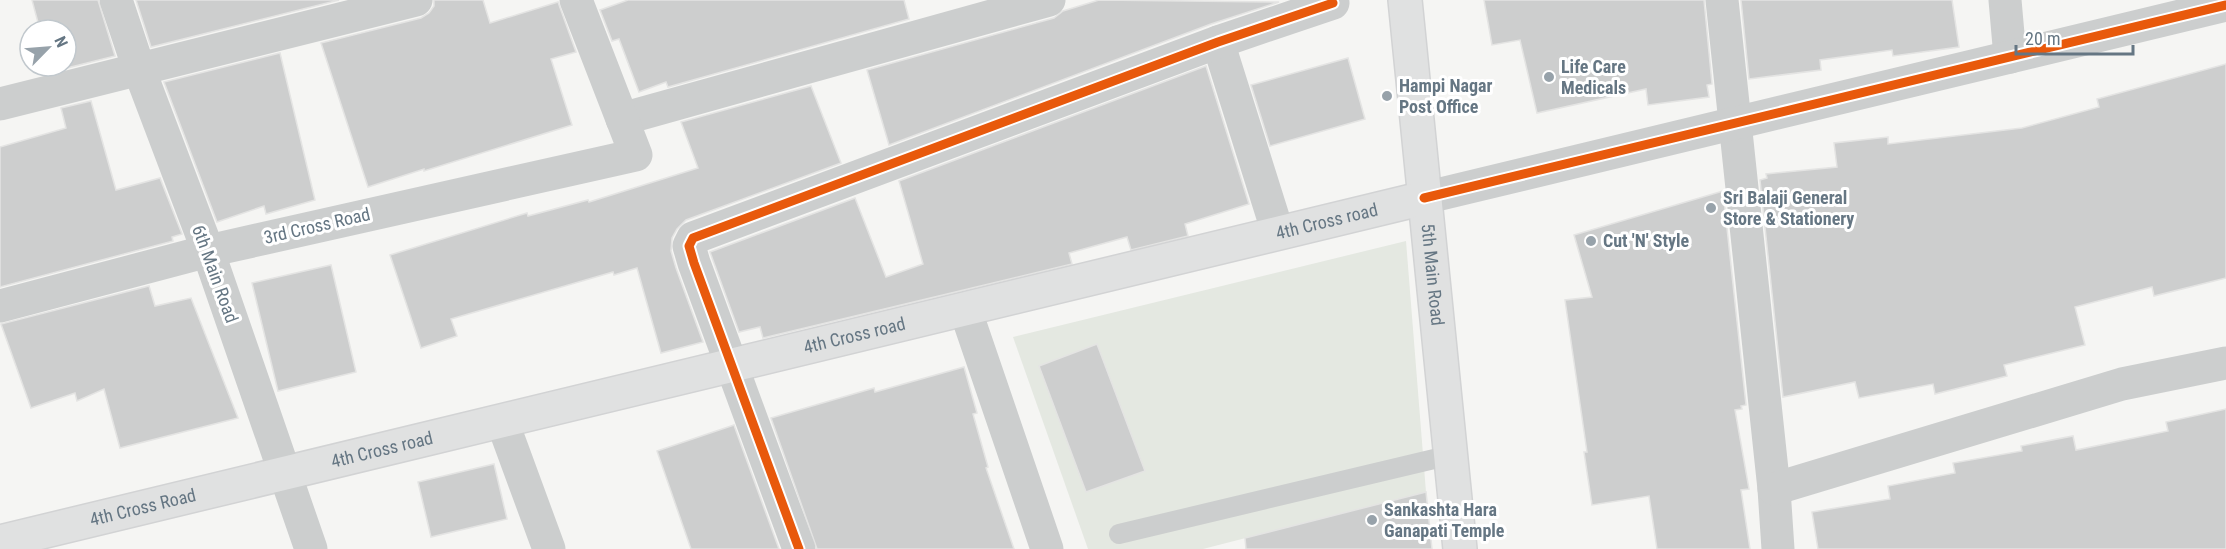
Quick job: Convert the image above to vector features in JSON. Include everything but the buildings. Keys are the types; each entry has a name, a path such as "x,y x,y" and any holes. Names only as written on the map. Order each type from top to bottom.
{"main road":[{"name":"5th Main Road","path":"1405,0 1460,549"},
{"name":"4th Cross road","path":"285,473 1424,198"},
{"name":"4th Cross Road","path":"0,542 285,473"}],"street":[{"name":"6th Main Road","path":"116,0 139,69 208,251 311,549"},
{"path":"0,104 416,0"},
{"path":"576,0 622,119 1049,0"},
{"path":"1722,0 1774,489 1778,549"},
{"path":"2005,0 2010,57"},
{"path":"799,549 688,246 693,238 1218,42 1333,3"},
{"path":"1424,198 2226,5"},
{"path":"1218,42 1278,233"},
{"name":"3rd Cross Road","path":"0,306 208,251 636,155 622,119"},
{"path":"965,309 1047,549"},
{"path":"1774,489 2122,384 2226,363"},
{"path":"502,421 549,549"}],"lane":[{"path":"1119,534 1451,455"}],"shaded area":[{"path":"1406,241 1426,492 1203,549 1088,549 1013,337"}],"cycle path":[{"path":"799,549 694,263 689,246 693,238 1218,42 1333,3"},
{"path":"1424,198 2226,5"}],"place":[{"name":"Life Care Medicals","path":"1549,77"},
{"name":"Hampi Nagar Post Office","path":"1387,96"},
{"name":"Sri Balaji General Store & Stationery","path":"1711,208"},
{"name":"Cut 'N' Style","path":"1591,241"},
{"name":"Sankashta Hara Ganapati Temple","path":"1372,520"}]}
